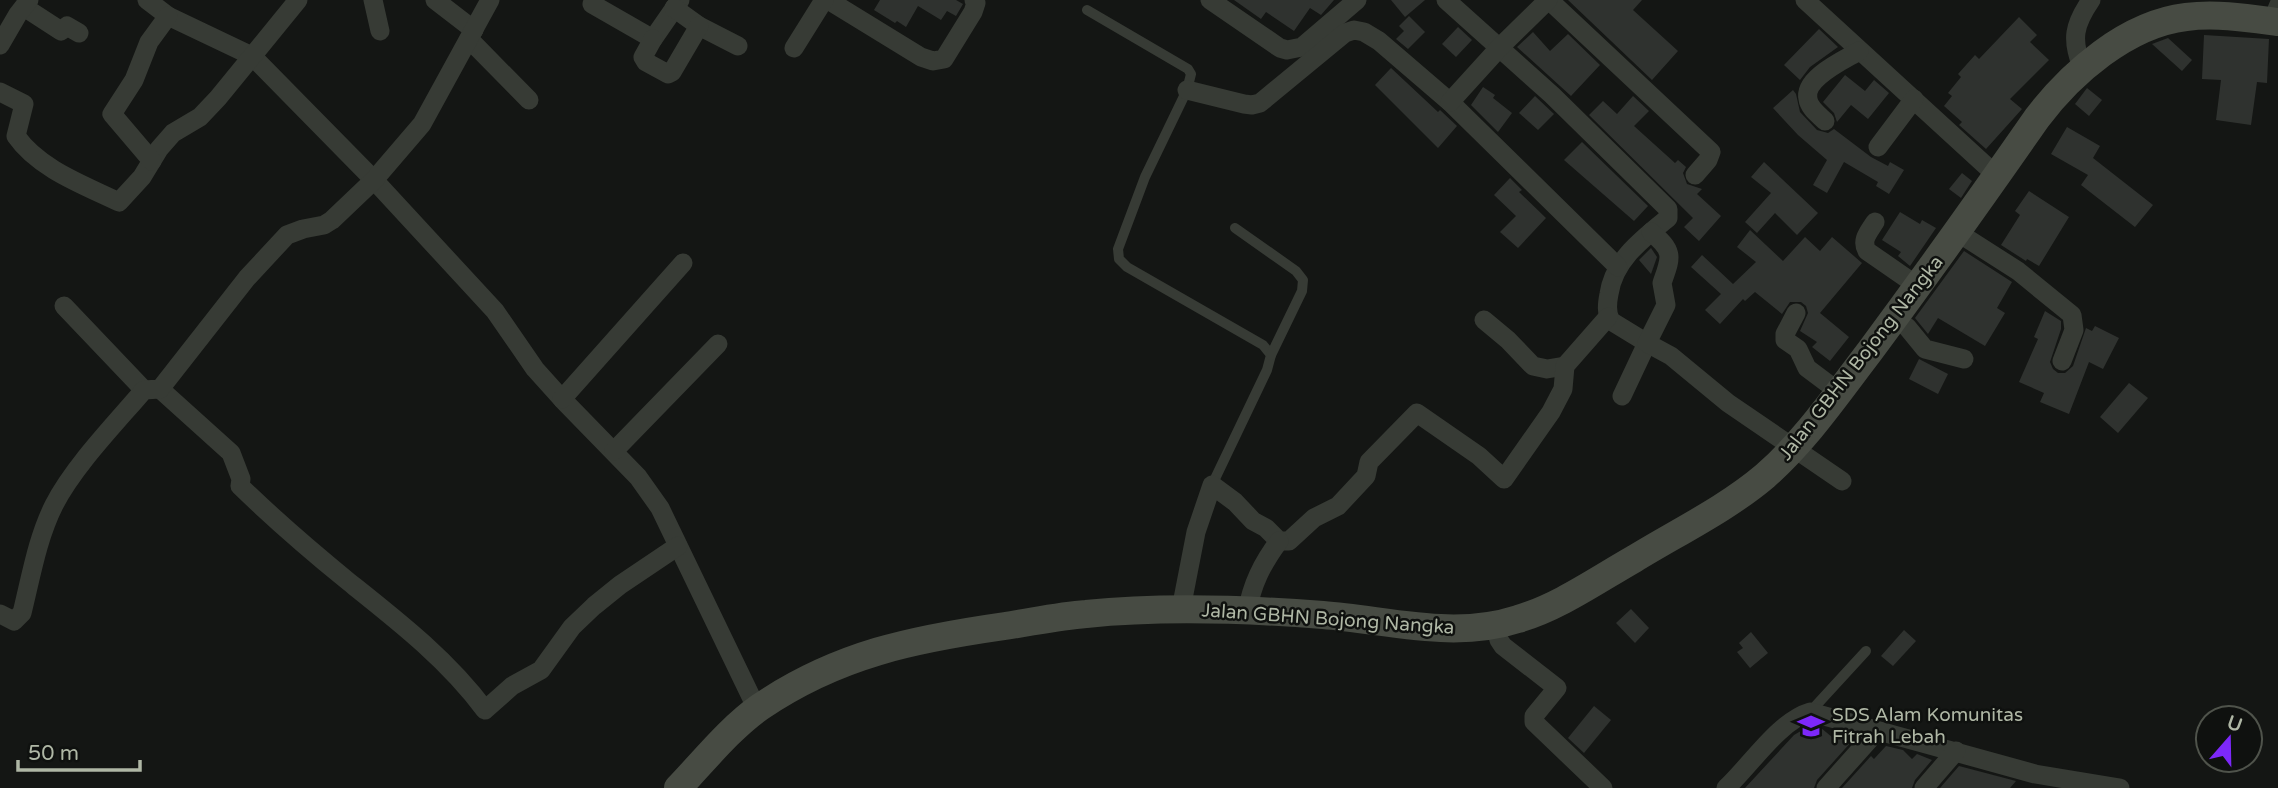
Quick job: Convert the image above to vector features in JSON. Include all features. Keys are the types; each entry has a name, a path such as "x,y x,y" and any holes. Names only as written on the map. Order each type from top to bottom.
{"street":[{"path":"147,0 168,16 252,56 374,180 495,312 535,369 638,477 660,508 757,709"},
{"path":"0,92 24,104 16,136 25,150 50,167 119,202 142,177 173,133 200,117 209,108 298,0"},
{"path":"373,0 380,31"},
{"path":"435,0 471,35 529,100"},
{"path":"0,614 14,621 22,613 39,544 55,504 71,478 287,235 324,225 332,220 374,180 422,124 490,0"},
{"path":"794,48 826,0 921,57 933,61 944,58 973,12 976,3 974,0"},
{"path":"1210,0 1280,48 1287,50 1302,47 1357,0"},
{"path":"1181,609 1196,532 1212,485 1279,541 1289,541 1314,518 1338,506 1366,476 1368,462 1417,413 1479,456 1504,479 1563,389 1565,366 1608,317 1610,285 1618,267 1668,218 1668,209 1500,47 1446,0"},
{"path":"1450,102 1548,0 1711,152 1708,160 1695,175"},
{"path":"1805,0 1996,174"},
{"path":"2082,67 2075,50 2077,26 2081,14 2091,0"},
{"path":"0,45 27,3 61,31 67,26 79,33"},
{"path":"592,4 653,39"},
{"path":"699,26 671,72 668,74 646,62 643,57 677,4 699,26 738,46"},
{"name":"Jalan GBHN Bojong Nangka","path":"678,788 757,709 820,672 851,658 937,636 1086,614 1181,609 1324,615 1430,628 1495,626 1523,618 1562,600 1714,512 1746,491 1795,448 1919,287 2053,96 2082,67 2135,33 2160,23 2184,17 2229,13 2274,14"},
{"path":"152,160 112,114 135,80 149,42 168,16"},
{"path":"1187,90 1244,104 1259,103 1345,33 1354,30 1364,32 1379,41 1450,102 1618,267"},
{"path":"1825,121 1809,103 1807,97 1810,87 1817,78 1859,51"},
{"path":"1878,147 1914,99"},
{"path":"1875,222 1865,238 1867,251 1919,287"},
{"path":"1622,396 1667,301 1662,284 1669,269 1670,257 1664,245 1651,232"},
{"path":"1957,232 2018,271 2072,315 2074,330 2062,361"},
{"path":"562,399 682,263"},
{"path":"64,306 152,390 232,453 242,478 240,486 282,526 406,627 466,684 485,710 512,687 541,670 572,627 594,606 620,585 678,547"},
{"path":"1796,313 1785,334 1786,340 1799,351 1807,368 1839,393"},
{"path":"1608,317 1616,326 1671,356 1728,403 1842,481"},
{"path":"1894,318 1912,331 1924,349 1964,359"},
{"path":"1484,320 1533,366 1547,369 1565,366"},
{"path":"614,451 718,344"},
{"path":"1247,612 1256,577 1279,541"},
{"path":"1495,626 1503,646 1557,688 1534,716 1534,722 1600,787"},
{"path":"1726,788 1785,726 1801,714 1810,712 1956,751 2029,781 2119,788"},
{"path":"1826,788 1877,731"},
{"path":"1924,788 1956,751"}],"lane":[{"path":"1087,9 1188,69 1191,79 1145,177 1118,248 1119,259 1127,267 1262,345 1271,355"},
{"path":"1212,485 1267,370 1271,355 1302,291 1303,280 1296,271 1235,228"},
{"path":"1810,712 1866,651"}],"building":[{"path":"880,0 956,0 963,4 956,16 947,11 941,20 918,6 906,27 874,10"},
{"path":"1234,0 1334,0 1321,15 1310,8 1294,31 1266,12 1261,19"},
{"path":"1391,0 1425,0 1405,17"},
{"path":"1568,0 1642,0 1633,10 1678,51 1652,80"},
{"path":"1409,16 1425,32 1408,49 1396,39 1404,31 1399,26"},
{"path":"2019,17 2037,35 2030,42 2049,60 2010,99 2022,109 1986,149 1959,125 1962,122 1944,106 1952,96 1948,93 1961,77 1958,74 1975,55 1979,59"},
{"path":"1458,27 1472,40 1456,57 1442,44"},
{"path":"1819,29 1838,47 1810,67 1800,80 1784,65"},
{"path":"1533,32 1550,51 1568,34 1600,65 1571,96 1517,47"},
{"path":"2204,35 2269,39 2267,83 2257,82 2251,125 2216,120 2221,80 2202,79"},
{"path":"2168,38 2192,60 2182,71 2152,44"},
{"path":"1391,68 1457,126 1438,148 1375,85"},
{"path":"1845,75 1865,91 1874,80 1889,93 1868,119 1851,105 1837,122 1834,113 1823,102"},
{"path":"1483,87 1512,113 1498,132 1471,105"},
{"path":"2087,88 2102,100 2089,116 2075,104"},
{"path":"1793,90 1800,112 1817,130 1828,133 1834,129 1871,157 1888,166 1890,162 1904,170 1889,194 1876,186 1878,182 1844,162 1827,193 1813,185 1827,160 1798,135 1773,108"},
{"path":"1535,96 1554,114 1538,130 1519,113"},
{"path":"1633,96 1649,111 1634,126 1675,163 1678,160 1686,167 1683,173 1687,184 1702,189 1697,194 1721,216 1699,241 1684,227 1693,218 1589,115 1603,101 1617,114"},
{"path":"2067,127 2100,146 2093,158 2153,205 2135,227 2081,185 2088,175 2051,154"},
{"path":"1582,142 1648,206 1634,221 1564,160"},
{"path":"1764,162 1818,213 1797,235 1775,213 1757,233 1745,222 1771,193 1751,177"},
{"path":"1962,173 1972,181 1961,198 1949,189"},
{"path":"1510,178 1522,190 1519,192 1546,218 1518,248 1500,232 1516,216 1494,195"},
{"path":"2029,191 2069,217 2039,266 2001,245 2020,215 2015,211"},
{"path":"1900,212 1920,224 1922,220 1936,228 1910,266 1898,256 1901,252 1882,240"},
{"path":"1750,230 1783,261 1805,237 1820,251 1832,237 1862,263 1820,313 1849,337 1830,361 1812,347 1817,342 1800,331 1808,313 1801,302 1790,302 1782,314 1755,292 1745,301 1743,299 1720,324 1705,310 1721,294 1691,267 1702,255 1733,284 1756,262 1737,247"},
{"path":"1651,248 1657,257 1651,274 1639,260"},
{"path":"1964,251 2012,282 1997,308 2005,313 1985,346 1938,318 1928,334 1915,318"},
{"path":"2045,311 2061,321 2050,362 2058,373 2065,373 2073,366 2086,328 2092,331 2095,326 2119,338 2103,369 2089,362 2069,414 2040,402 2044,393 2019,382 2038,339 2034,337"},
{"path":"1919,359 1948,374 1938,394 1909,379"},
{"path":"2129,383 2148,398 2118,433 2100,417"},
{"path":"1631,609 1649,628 1635,643 1616,623"},
{"path":"1904,630 1916,641 1893,666 1881,656"},
{"path":"1751,632 1768,653 1750,668 1737,652 1743,648 1739,643"},
{"path":"1594,706 1611,720 1584,753 1568,738"},
{"path":"1811,725 1821,728 1832,737 1836,732 1853,740 1817,780 1814,788 1745,788 1794,735"},
{"path":"1886,746 1903,750 1912,759 1917,754 1932,760 1915,780 1912,788 1842,788 1871,756 1874,759"},
{"path":"1959,766 2016,781 2010,788 1940,788"}],"place":[{"name":"SDS Alam Komunitas Fitrah Lebah","path":"1811,726"}]}
